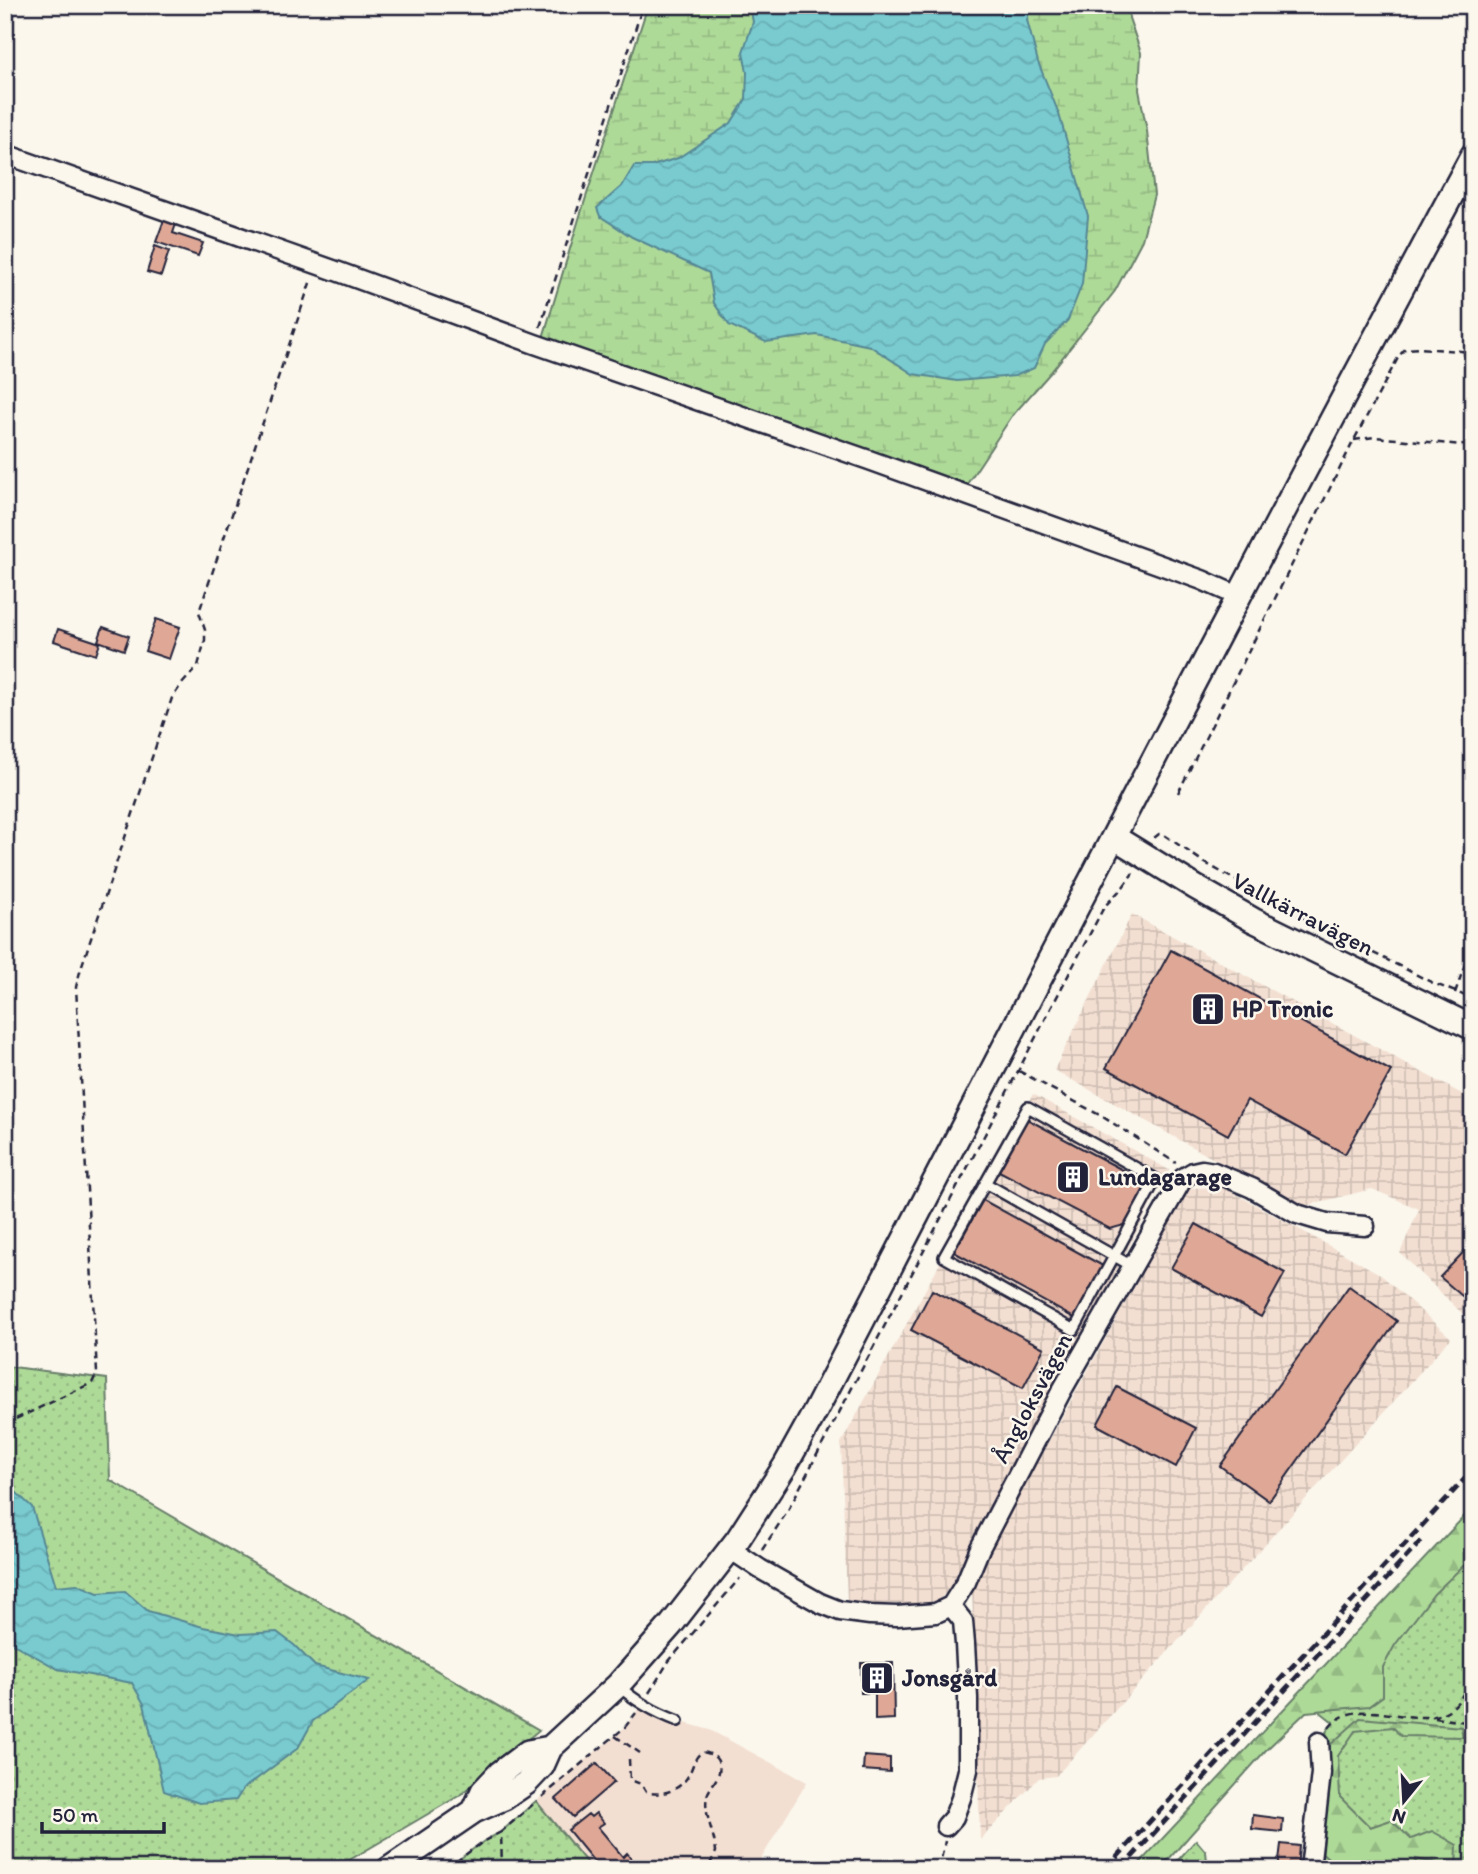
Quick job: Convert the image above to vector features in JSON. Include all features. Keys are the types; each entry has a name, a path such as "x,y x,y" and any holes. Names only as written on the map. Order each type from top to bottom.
{"main road":[{"path":"389,1869 474,1811 483,1791 500,1773 528,1752 550,1748 618,1685 671,1625 730,1549 768,1493 801,1437 1238,596 1473,155"},
{"name":"Vallkärravägen","path":"1114,837 1253,920 1473,1028"}],"street":[{"path":"5,154 535,344 869,460 1202,580 1238,596"},
{"path":"1193,1172 1213,1172 1252,1188 1297,1214 1327,1223 1365,1226"},
{"name":"Ångloksvägen","path":"951,1606 966,1582 980,1548 1061,1392 1183,1178 1193,1172"},
{"path":"730,1549 820,1603 840,1611 897,1616 936,1613 951,1606 963,1621 968,1698 968,1770 954,1817 946,1826"},
{"path":"1310,1869 1321,1773 1319,1742"}],"lane":[{"path":"1028,1107 1156,1179 1115,1256 1074,1330 944,1257 1028,1107"},
{"path":"985,1183 1132,1266"},
{"path":"618,1685 642,1704 678,1721"}],"path":[{"path":"535,344 643,5"},
{"path":"5,1424 92,1383 97,1373 76,987 80,968 172,698 198,666 205,640 200,612 316,264"},
{"path":"1178,793 1354,440 1399,356 1405,349 1420,348 1473,352"},
{"path":"1354,440 1374,437 1473,446"},
{"path":"1447,1016 1473,941"},
{"path":"1018,1072 1103,1118 1193,1172"},
{"path":"1432,1718 1455,1706 1473,1673"},
{"path":"1319,1742 1334,1722 1350,1713 1368,1712 1473,1723"},
{"path":"615,1736 640,1753"},
{"path":"629,1759 630,1780 641,1784 646,1792 661,1794 683,1783 696,1756 702,1752 716,1758 720,1769 715,1785 707,1797 716,1852 710,1869"},
{"path":"939,1869 945,1847 946,1826"},
{"path":"446,1869 501,1832"}],"shaded area":[{"path":"1132,914 1473,1100 1472,1323 1400,1253 1419,1209 1372,1189 1300,1207 1054,1070"},
{"path":"1033,1094 1169,1170 950,1588 939,1600 926,1604 861,1604 847,1600 841,1443"},
{"path":"1223,1187 1380,1274 1451,1338 1056,1776 1039,1778 980,1840 972,1587 989,1549 1189,1188"},
{"path":"642,1704 678,1721 710,1730 807,1782 755,1869 590,1869 536,1801 625,1727"}],"green space":[{"path":"648,5 1130,5 1129,18 1141,53 1139,90 1147,131 1154,195 1142,240 1115,291 1051,372 1012,416 965,487 543,338"},
{"path":"5,1366 107,1379 110,1480 539,1730 462,1794 334,1869 5,1869"},
{"path":"1473,1507 1473,1562 1463,1566 1434,1594 1395,1645 1383,1667 1383,1696 1369,1706 1306,1712 1265,1751 1160,1869 1134,1869"},
{"path":"1473,1526 1473,1869 1335,1869 1311,1860 1319,1742 1333,1722 1309,1703"},
{"path":"1360,1718 1461,1727 1463,1737 1401,1736 1393,1727 1355,1731 1338,1756 1340,1797 1370,1827 1391,1820 1411,1839 1432,1831 1457,1845 1456,1869 1438,1869 1436,1863 1416,1859 1415,1869 1340,1869 1318,1849 1330,1745"},
{"path":"536,1801 592,1869 446,1869 501,1832"},
{"path":"1196,1840 1206,1852 1208,1869 1170,1869"}],"water":[{"path":"756,5 1031,5 1027,20 1038,62 1059,114 1088,216 1082,284 1068,320 1045,344 1034,368 1015,376 957,381 913,374 870,346 817,335 766,342 729,325 714,303 709,273 632,237 600,216 597,208 622,186 634,166 652,166 678,158 731,123 746,99 747,72 743,52 753,22 751,12"},
{"path":"5,1482 32,1507 56,1586 77,1584 98,1593 125,1591 148,1611 203,1627 240,1634 277,1632 315,1666 369,1680 313,1721 298,1748 243,1789 236,1800 199,1803 164,1791 144,1704 132,1683 58,1669 10,1642 5,1616"}],"building":[{"path":"164,220 176,224 173,233 203,243 198,256 156,242"},
{"path":"155,246 169,251 161,276 147,272"},
{"path":"156,619 180,627 169,659 145,651"},
{"path":"103,627 129,636 124,650 98,641"},
{"path":"58,629 100,643 96,655 54,641"},
{"name":"HP Tronic","path":"1171,950 1391,1071 1345,1154 1247,1100 1228,1135 1106,1068"},
{"name":"Lundagarage","path":"1027,1119 1147,1183 1128,1224 1110,1229 999,1171"},
{"path":"983,1200 1103,1266 1074,1318 954,1252"},
{"path":"1196,1224 1285,1273 1261,1317 1171,1268"},
{"path":"1473,1242 1473,1298 1469,1302 1440,1277"},
{"path":"1349,1286 1397,1321 1269,1501 1220,1466"},
{"path":"932,1290 1044,1348 1023,1388 911,1330"},
{"path":"1117,1387 1196,1428 1176,1467 1097,1425"},
{"name":"Jonsgård","path":"861,1663 893,1663 894,1719 875,1720 875,1693 861,1693"},
{"path":"864,1756 890,1758 890,1772 863,1770"},
{"path":"597,1763 614,1782 573,1817 556,1799"},
{"path":"596,1813 604,1823 598,1827 623,1857 627,1853 635,1863 631,1869 600,1869 568,1830 588,1814 591,1817"},
{"path":"1253,1815 1283,1819 1282,1832 1252,1829"},
{"path":"1281,1844 1299,1846 1297,1869 1278,1869"}],"railway":[{"path":"1106,1869 1473,1470"},
{"path":"1121,1869 1423,1539"}],"place":[{"name":"HP Tronic","path":"1208,1009"},
{"name":"Lundagarage","path":"1073,1177"},
{"name":"Jonsgård","path":"877,1678"}]}
